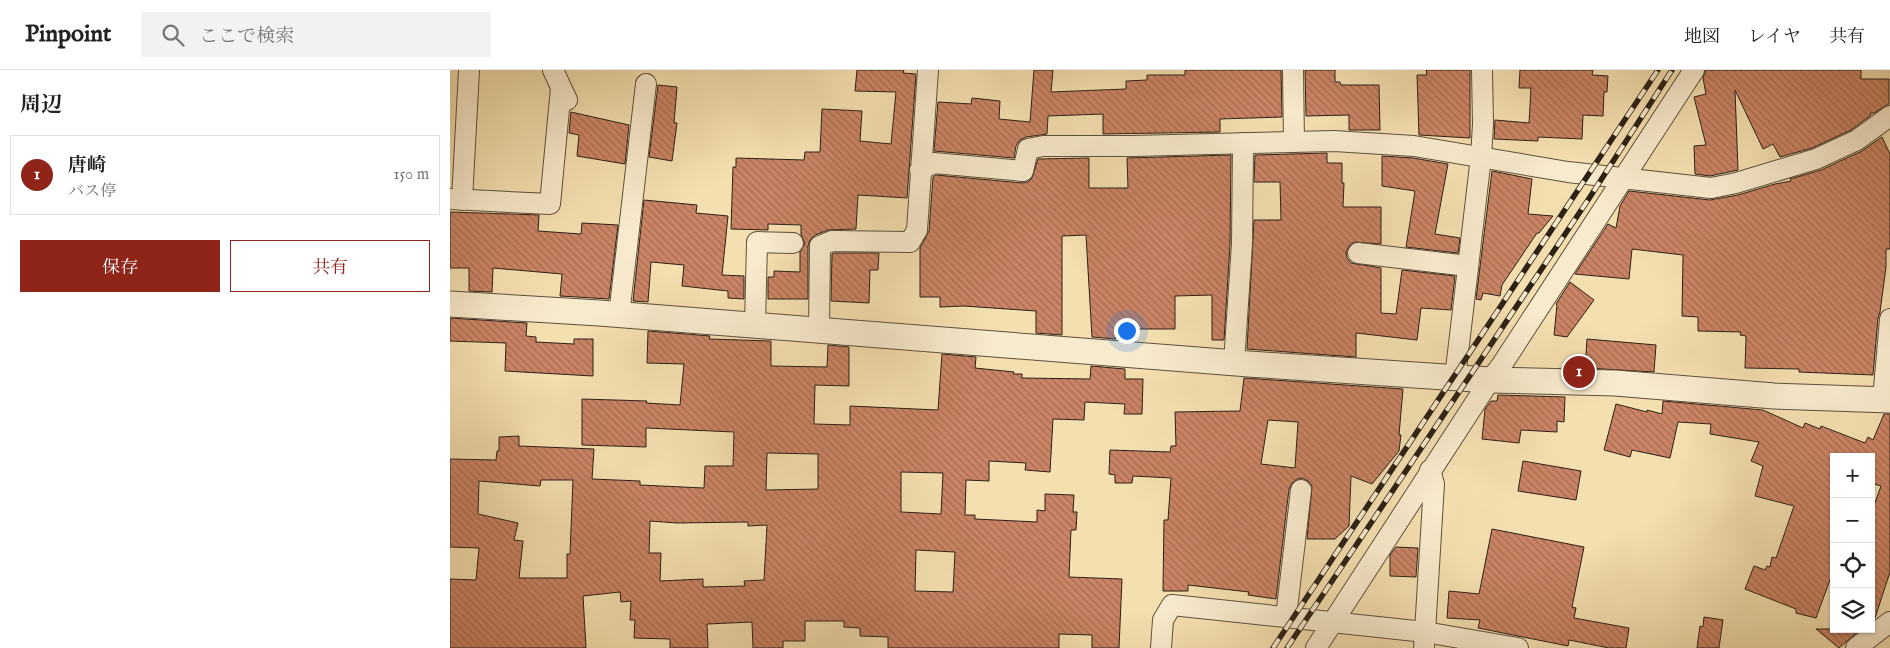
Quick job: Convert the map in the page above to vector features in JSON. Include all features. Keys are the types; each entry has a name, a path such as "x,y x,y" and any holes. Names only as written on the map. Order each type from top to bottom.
{"street":[{"path":"469,70 456,199 550,204 557,79"},
{"path":"819,331 820,246 832,241 910,242 917,230 928,70"},
{"path":"1293,70 1294,142"},
{"path":"1455,378 1481,157 1483,124 1482,70"},
{"path":"1316,648 1430,470 1490,380 1502,366 1694,70"},
{"path":"557,79 572,111"},
{"path":"619,315 646,84"},
{"path":"920,170 934,163 1023,171 1028,149 1043,146 1334,141 1414,146 1623,179 1711,188 1736,183 1816,160 1857,140 1890,116"},
{"path":"1234,363 1242,244 1243,143"},
{"path":"755,326 757,242 794,243"},
{"path":"1358,253 1468,266"},
{"path":"450,304 1455,378 1615,383 1774,396 1887,400 1890,319"},
{"path":"1424,640 1434,484 1430,470"},
{"path":"1286,617 1301,490"},
{"path":"1161,648 1164,620 1172,605 1333,622 1424,640 1518,648"},
{"path":"1856,648 1890,622"}],"building":[{"path":"857,70 904,70 903,73 916,74 907,198 858,195 856,229 828,230 815,235 810,240 808,246 808,299 768,299 768,277 774,277 774,271 800,272 800,252 805,243 801,235 801,225 768,224 768,230 731,229 733,167 736,167 736,158 804,160 805,152 820,152 822,109 862,111 860,141 891,144 896,92 855,91"},
{"path":"1034,70 1053,70 1051,92 1126,89 1126,81 1147,80 1147,75 1185,75 1185,70 1281,70 1282,117 1220,119 1220,132 1103,134 1103,114 1048,116 1047,134 1026,137 1020,140 1016,146 1014,158 934,151 938,102 971,104 972,98 1000,101 999,119 1030,122"},
{"path":"1305,70 1335,70 1335,82 1340,82 1341,85 1379,85 1380,130 1349,130 1349,115 1306,116"},
{"path":"1426,70 1470,70 1470,138 1419,135 1417,75 1427,75"},
{"path":"1520,70 1593,70 1592,75 1608,76 1607,92 1604,92 1603,116 1583,115 1582,139 1538,137 1538,141 1494,139 1495,120 1529,123 1531,88 1519,88"},
{"path":"1706,70 1861,70 1861,79 1889,79 1889,104 1874,113 1870,113 1871,115 1851,130 1812,148 1780,157 1773,144 1763,149 1735,90 1738,170 1710,176 1695,174 1694,146 1706,145 1694,97 1706,94 1703,78"},
{"path":"658,85 677,87 674,123 677,123 672,161 649,157"},
{"path":"571,112 629,125 625,164 577,156 579,135 569,133"},
{"path":"1882,137 1890,154 1890,249 1886,249 1886,267 1878,318 1873,375 1799,372 1799,369 1745,368 1746,336 1740,335 1741,332 1698,331 1698,317 1682,316 1683,255 1632,249 1629,279 1575,274 1608,224 1616,228 1620,206 1629,191 1710,200 1738,195 1791,181 1790,179 1821,170 1862,151"},
{"path":"1327,153 1327,163 1342,163 1342,183 1344,183 1343,207 1381,207 1381,244 1354,242 1346,252 1347,258 1351,263 1381,268 1381,313 1396,314 1402,270 1455,276 1451,310 1421,308 1417,340 1356,333 1356,357 1247,349 1254,220 1281,220 1280,182 1254,182 1255,155"},
{"path":"1231,155 1230,244 1224,340 1212,340 1212,295 1175,296 1175,329 1115,329 1116,339 1092,337 1086,235 1062,236 1062,335 1036,333 1036,311 964,306 940,307 940,297 920,297 920,248 929,231 933,177 936,175 1022,183 1028,182 1032,178 1038,159 1089,158 1089,188 1128,188 1127,158"},
{"path":"1382,156 1413,158 1448,164 1435,234 1460,238 1458,253 1406,247 1415,191 1382,186"},
{"path":"1492,171 1532,179 1528,214 1553,216 1537,233 1502,285 1500,296 1483,293 1481,300 1476,299"},
{"path":"644,200 697,205 696,213 728,216 722,275 744,276 744,299 728,298 728,291 682,286 684,265 651,262 648,302 633,301"},
{"path":"450,212 539,215 538,231 581,234 582,223 618,225 609,299 560,296 562,274 493,268 492,292 469,291 469,268 450,268"},
{"path":"879,253 878,270 870,270 869,303 831,301 832,254"},
{"path":"1570,282 1594,300 1567,337 1554,335 1556,304"},
{"path":"450,318 527,323 526,336 536,337 536,342 574,344 574,339 593,339 593,376 505,371 506,343 450,341"},
{"path":"648,331 710,336 709,339 771,341 771,366 827,367 828,345 849,347 849,386 815,385 814,424 850,425 850,406 938,410 942,354 976,357 975,368 1014,372 1013,374 1022,374 1022,378 1090,379 1091,366 1125,369 1125,379 1143,379 1142,414 1124,414 1125,404 1085,402 1084,420 1053,419 1050,472 1025,470 1026,463 989,461 989,481 966,480 965,515 975,515 975,519 1037,522 1037,510 1045,511 1045,494 1074,495 1073,512 1077,512 1076,530 1071,530 1069,577 1122,579 1119,648 1092,648 1092,635 1059,634 1059,648 888,648 888,637 860,636 860,628 844,627 844,621 805,621 805,641 783,641 783,648 753,648 752,622 707,624 708,648 670,648 670,639 634,638 635,620 630,620 631,601 621,602 620,592 583,596 586,648 450,648 450,579 476,580 479,548 450,547 450,459 496,460 497,451 499,451 499,437 519,436 519,446 594,449 592,479 640,481 640,485 704,488 705,466 733,466 734,432 646,428 646,447 582,445 582,399 647,401 646,403 680,405 684,364 647,363","holes":["767,453 818,454 818,489 766,490","901,472 943,473 941,514 901,512","541,480 573,480 570,554 567,554 567,578 519,578 523,541 514,540 518,523 478,514 479,481 540,486","650,521 677,523 748,522 748,526 767,525 764,580 744,581 745,586 703,587 703,579 660,581 661,553 649,553","916,550 955,552 953,592 915,591"]},
{"path":"1587,339 1656,345 1654,372 1585,368"},
{"path":"1244,378 1403,389 1399,451 1372,484 1351,476 1349,526 1335,539 1307,539 1312,486 1303,478 1297,479 1292,483 1289,489 1276,599 1248,595 1249,592 1188,585 1188,591 1163,591 1164,520 1168,520 1171,478 1133,476 1132,483 1115,483 1115,475 1109,474 1110,450 1170,452 1171,446 1176,446 1175,412 1240,411","holes":["1268,420 1298,422 1295,468 1261,464"]},
{"path":"1498,395 1565,397 1564,422 1557,421 1557,432 1521,430 1519,443 1482,439 1485,409 1491,401 1497,401"},
{"path":"1663,401 1763,410 1803,428 1805,423 1820,429 1821,426 1865,443 1868,437 1873,440 1884,414 1890,414 1890,572 1875,618 1875,503 1881,486 1875,484 1875,453 1830,453 1830,580 1816,618 1796,613 1796,609 1745,589 1754,566 1765,570 1767,566 1770,567 1772,557 1776,558 1794,506 1755,496 1763,466 1751,461 1759,442 1710,434 1711,424 1678,422 1670,458 1632,450 1630,457 1604,450 1616,404 1662,414"},
{"path":"1523,461 1581,471 1576,500 1518,491"},
{"path":"1492,529 1584,547 1572,607 1576,608 1574,618 1629,628 1626,648 1609,648 1569,640 1568,646 1478,628 1480,620 1447,618 1449,591 1479,594"},
{"path":"1396,547 1418,548 1416,577 1390,576 1390,555"},
{"path":"1704,617 1723,620 1719,648 1697,648 1700,626 1703,627"},
{"path":"1816,629 1830,629 1830,633 1856,633 1839,648"}],"railway":[{"path":"1273,648 1658,70"},
{"path":"1287,648 1590,197 1672,70"}],"place":[{"name":"唐崎","path":"1579,372"}]}
